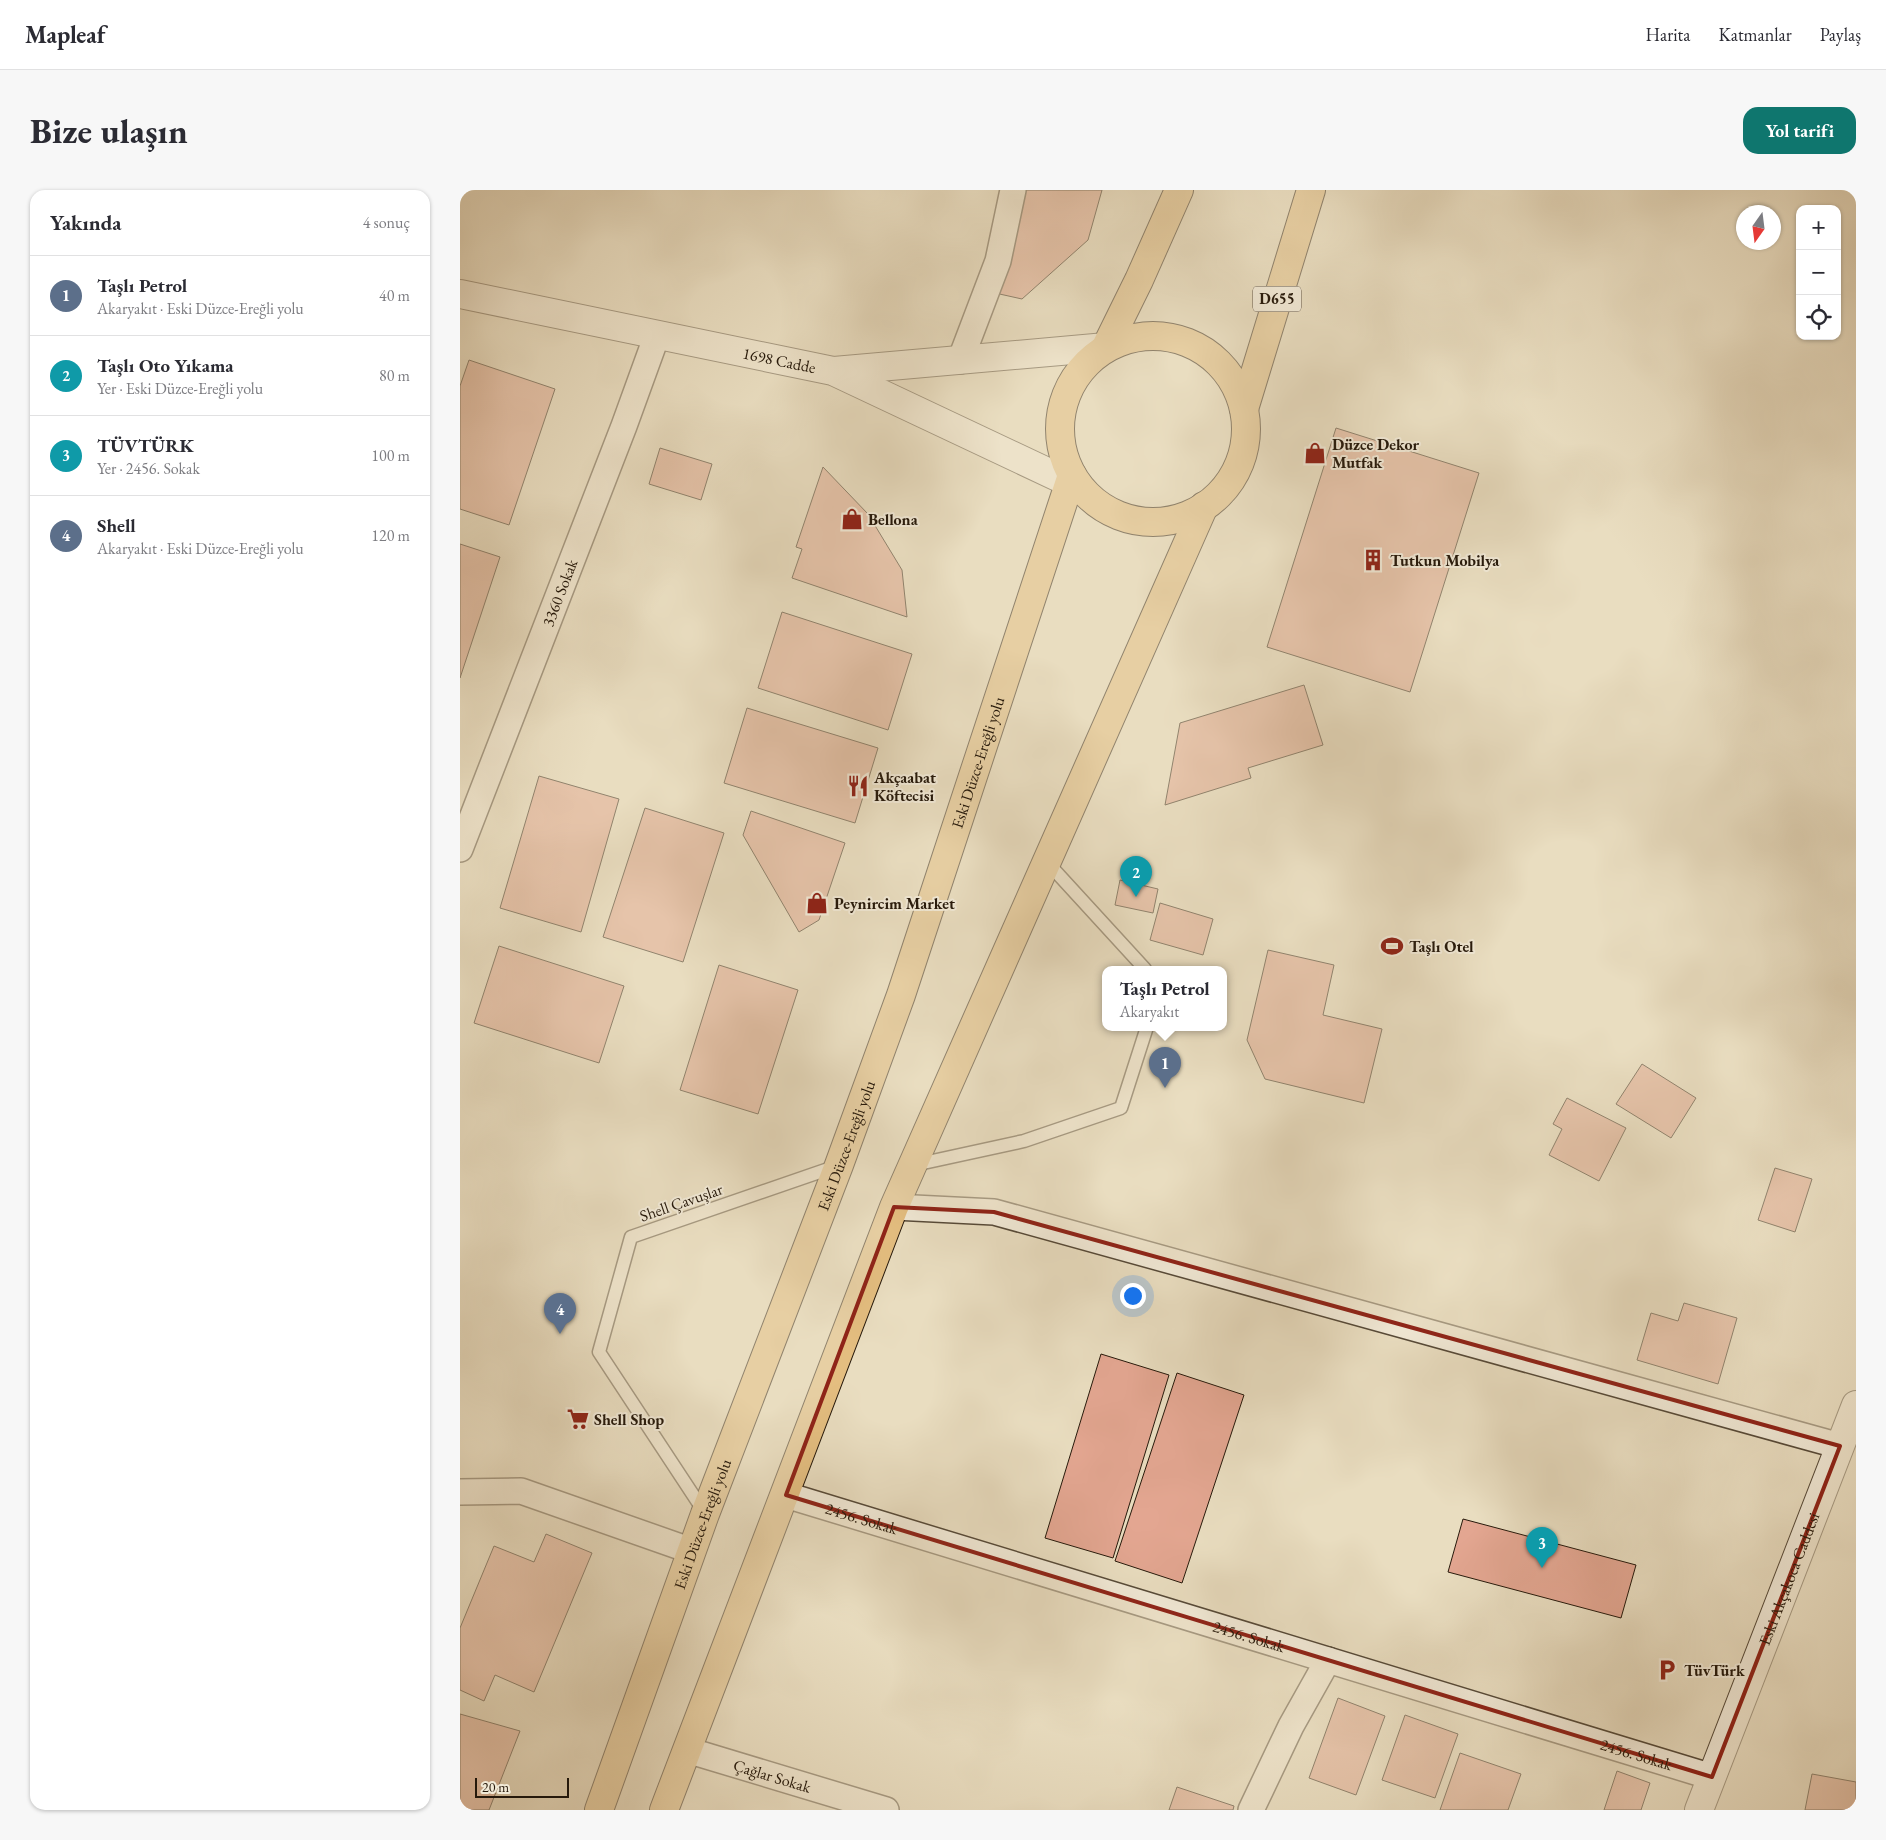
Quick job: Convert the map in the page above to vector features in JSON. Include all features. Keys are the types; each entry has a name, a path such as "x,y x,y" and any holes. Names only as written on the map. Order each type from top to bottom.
{"main road":[{"path":"1106,347 1139,280 1179,190"},
{"name":"D655","path":"1244,409 1311,190"},
{"path":"1136,336 1169,336 1199,347 1222,365 1239,390 1244,409 1247,419 1245,448 1235,476 1216,499 1191,515 1163,522 1133,520 1103,509 1074,481 1063,459 1058,427 1065,395 1081,368 1106,347 1136,336"},
{"name":"Eski Düzce-Ereğli yolu","path":"599,1810 705,1514 839,1165 901,995 1074,481"},
{"path":"664,1810 786,1495 894,1207 1204,506"}],"street":[{"path":"960,361 998,261 1013,190"},
{"name":"1698 Cadde","path":"460,294 833,372 1074,481"},
{"name":"3360 Sokak","path":"460,849 621,435 657,335"},
{"path":"833,372 1106,347"},
{"path":"894,1207 994,1212 1840,1446"},
{"name":"Eski Akçakoca Caddesi","path":"1699,1810 1856,1405"},
{"path":"460,1492 521,1490 692,1551"},
{"name":"2456. Sokak","path":"786,1495 1712,1777"},
{"path":"1251,1810 1291,1726 1328,1660"},
{"name":"Çağlar Sokak","path":"687,1750 886,1810"}],"lane":[{"path":"1047,862 1142,966"},
{"path":"914,1164 1024,1141 1121,1108 1146,1031"},
{"name":"Shell Çavuşlar","path":"705,1514 599,1352 631,1237 839,1165"}],"highlighted area":[{"path":"894,1207 994,1212 1840,1446 1712,1777 786,1495"}],"building":[{"path":"1020,190 1102,190 1088,240 1022,299 995,293"},
{"path":"469,360 555,389 509,525 460,509 460,386"},
{"name":"Tutkun Mobilya","path":"1336,428 1479,473 1410,692 1267,647"},
{"path":"660,448 712,464 701,500 649,484"},
{"path":"823,467 868,514 902,570 907,617 792,578 802,549 796,547"},
{"path":"460,544 500,557 460,678"},
{"path":"782,612 912,654 888,730 758,688"},
{"path":"1304,685 1323,745 1248,768 1251,778 1165,805 1180,723"},
{"path":"747,708 878,748 855,823 724,783"},
{"path":"539,776 619,799 581,932 500,908"},
{"path":"645,808 724,833 683,962 603,937"},
{"path":"751,811 845,843 819,920 799,932 743,835"},
{"path":"1120,880 1158,889 1153,913 1115,905"},
{"path":"1160,903 1213,919 1203,955 1150,940"},
{"path":"499,946 624,986 599,1063 474,1023"},
{"path":"1268,950 1334,965 1323,1015 1382,1029 1364,1103 1265,1079 1247,1040"},
{"path":"719,965 798,990 758,1114 680,1090"},
{"path":"1642,1064 1696,1098 1671,1138 1616,1104"},
{"path":"1567,1098 1626,1128 1599,1181 1549,1155 1562,1129 1553,1124"},
{"path":"1775,1168 1812,1179 1795,1232 1758,1220"},
{"path":"1684,1303 1737,1318 1718,1384 1637,1360 1651,1313 1678,1321"},
{"path":"1101,1354 1169,1375 1113,1558 1045,1538"},
{"path":"1177,1373 1244,1395 1182,1583 1115,1561"},
{"path":"1463,1519 1636,1565 1621,1618 1448,1572"},
{"path":"546,1534 592,1553 534,1692 495,1675 484,1701 460,1690 460,1628 494,1546 534,1562"},
{"path":"1338,1698 1385,1716 1356,1795 1309,1778"},
{"path":"460,1714 520,1731 489,1810 460,1810"},
{"path":"1405,1715 1458,1734 1435,1798 1382,1780"},
{"path":"1460,1753 1521,1774 1508,1810 1440,1810"},
{"path":"1617,1771 1650,1783 1641,1810 1604,1810"},
{"path":"1812,1774 1856,1782 1856,1810 1805,1810"},
{"path":"1177,1787 1234,1806 1233,1810 1169,1810"}],"place":[{"name":"Düzce Dekor Mutfak","path":"1315,453"},
{"name":"Bellona","path":"852,519"},
{"name":"Tutkun Mobilya","path":"1373,560"},
{"name":"Akçaabat Köftecisi","path":"858,786"},
{"name":"Taşlı Oto Yıkama","path":"1136,897"},
{"name":"Peynircim Market","path":"817,903"},
{"name":"Taşlı Otel","path":"1392,946"},
{"name":"Taşlı Petrol","path":"1165,1088"},
{"name":"Shell","path":"560,1334"},
{"name":"Shell Shop","path":"578,1419"},
{"name":"TÜVTÜRK","path":"1542,1568"},
{"name":"TüvTürk","path":"1667,1670"}]}
